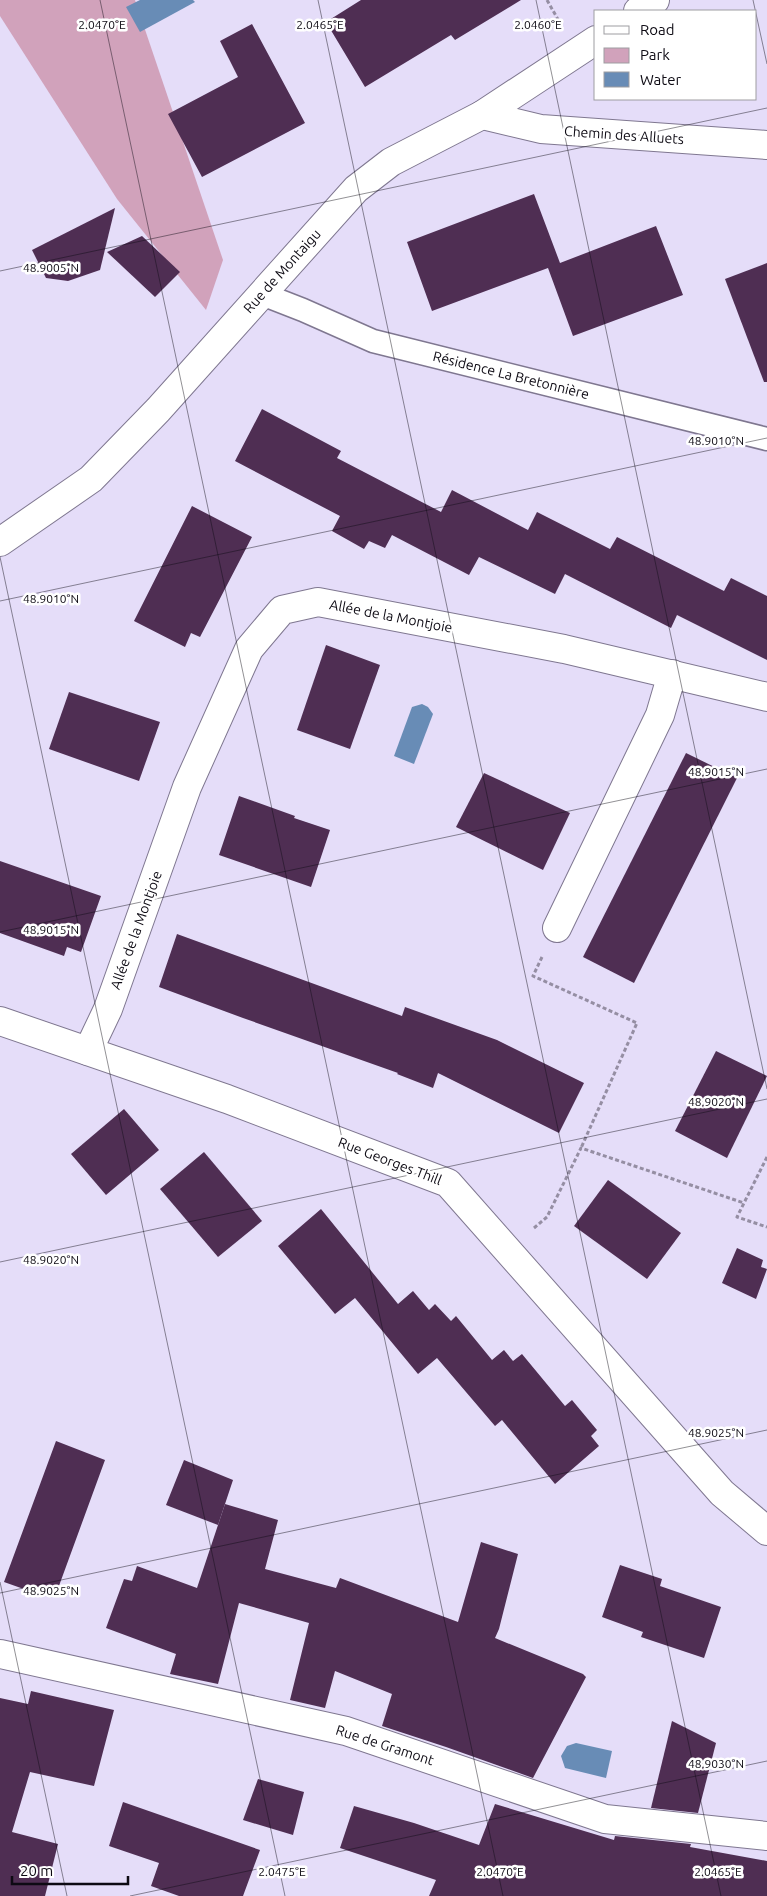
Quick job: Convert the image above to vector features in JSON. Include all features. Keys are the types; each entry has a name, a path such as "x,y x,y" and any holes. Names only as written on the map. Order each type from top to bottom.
{"street":[{"path":"640,10 655,0"},
{"name":"Rue de Montaigu","path":"1,535 91,479 158,410 356,189 391,162 482,115 594,41"},
{"name":"Chemin des Alluets","path":"482,115 541,129 767,145"},
{"name":"Allée de la Montjoie","path":"88,1051 108,1010 187,787 249,649 282,610 318,602 564,648 767,697"},
{"path":"557,928 660,715 672,674"},
{"name":"Rue Georges Thill","path":"0,1021 227,1099 448,1183 722,1493 767,1531"},
{"name":"Rue de Gramont","path":"0,1654 346,1731 605,1819 767,1836"}],"lane":[{"name":"Résidence La Bretonnière","path":"262,294 373,341 767,438"}],"path":[{"path":"508,1251 547,1217 638,1023 533,976 557,928"},
{"path":"581,1148 744,1203"},
{"path":"767,1158 737,1217 767,1227"}],"green space":[{"path":"0,0 135,0 223,260 206,310 117,199 0,16"}],"water":[{"path":"140,0 193,0 195,2 140,32 126,7"},
{"path":"422,704 428,707 433,714 414,764 394,756 412,707"},
{"path":"576,1743 612,1751 606,1778 565,1768 561,1756 567,1746"}],"building":[{"path":"361,0 521,0 455,40 451,35 365,87 326,22"},
{"path":"252,24 305,123 202,177 168,114 238,77 220,41"},
{"path":"534,194 560,263 656,226 683,295 573,336 548,268 432,311 407,242"},
{"path":"115,208 100,270 68,281 46,278 32,250"},
{"path":"142,236 180,272 155,297 107,252"},
{"path":"767,263 767,382 764,382 725,279"},
{"path":"262,409 341,451 337,458 441,512 452,490 528,530 537,512 610,549 617,537 724,591 731,578 767,596 767,660 677,615 671,628 565,574 555,594 479,557 469,575 392,535 385,548 369,541 364,549 332,531 340,516 235,461"},
{"path":"192,506 252,537 200,637 191,633 185,647 134,621"},
{"path":"326,645 380,665 350,749 297,730"},
{"path":"69,692 160,722 139,781 49,749"},
{"path":"686,753 737,778 634,983 583,957"},
{"path":"484,773 570,813 543,870 456,827"},
{"path":"239,796 330,830 311,887 219,855"},
{"path":"0,861 101,896 81,952 67,947 64,956 0,933"},
{"path":"177,934 402,1016 405,1007 497,1040 584,1083 559,1133 438,1073 433,1088 398,1073 159,987"},
{"path":"716,1051 767,1076 727,1158 675,1131"},
{"path":"124,1109 159,1150 106,1195 71,1154"},
{"path":"204,1152 262,1221 218,1257 160,1189"},
{"path":"608,1180 681,1233 647,1279 574,1226"},
{"path":"321,1209 398,1304 413,1291 429,1310 435,1304 451,1321 456,1316 492,1360 504,1350 513,1361 522,1354 565,1406 572,1400 597,1430 591,1436 599,1446 555,1484 502,1420 495,1426 437,1358 418,1374 355,1298 335,1314 278,1246"},
{"path":"737,1248 763,1260 761,1267 767,1269 756,1299 722,1283"},
{"path":"56,1441 105,1460 56,1594 37,1587 35,1593 4,1582"},
{"path":"184,1460 233,1480 218,1525 166,1505"},
{"path":"225,1504 278,1520 265,1569 336,1588 340,1578 458,1622 481,1542 518,1554 495,1638 583,1674 586,1677 533,1778 382,1726 392,1694 335,1671 325,1708 290,1700 309,1623 239,1603 218,1684 170,1674 176,1654 106,1628 124,1579 132,1581 137,1566 197,1588"},
{"path":"620,1565 662,1579 660,1586 721,1607 704,1658 641,1637 643,1632 602,1617"},
{"path":"31,1691 114,1710 94,1786 30,1772 12,1832 58,1844 45,1896 0,1896 0,1698 28,1704"},
{"path":"672,1721 716,1743 698,1813 651,1808"},
{"path":"258,1779 304,1792 293,1835 243,1820"},
{"path":"123,1802 260,1850 243,1896 179,1896 151,1886 159,1863 109,1846"},
{"path":"495,1804 614,1840 615,1836 691,1844 690,1847 767,1861 767,1896 429,1896 436,1880 340,1848 354,1806 414,1823 479,1845"}]}
